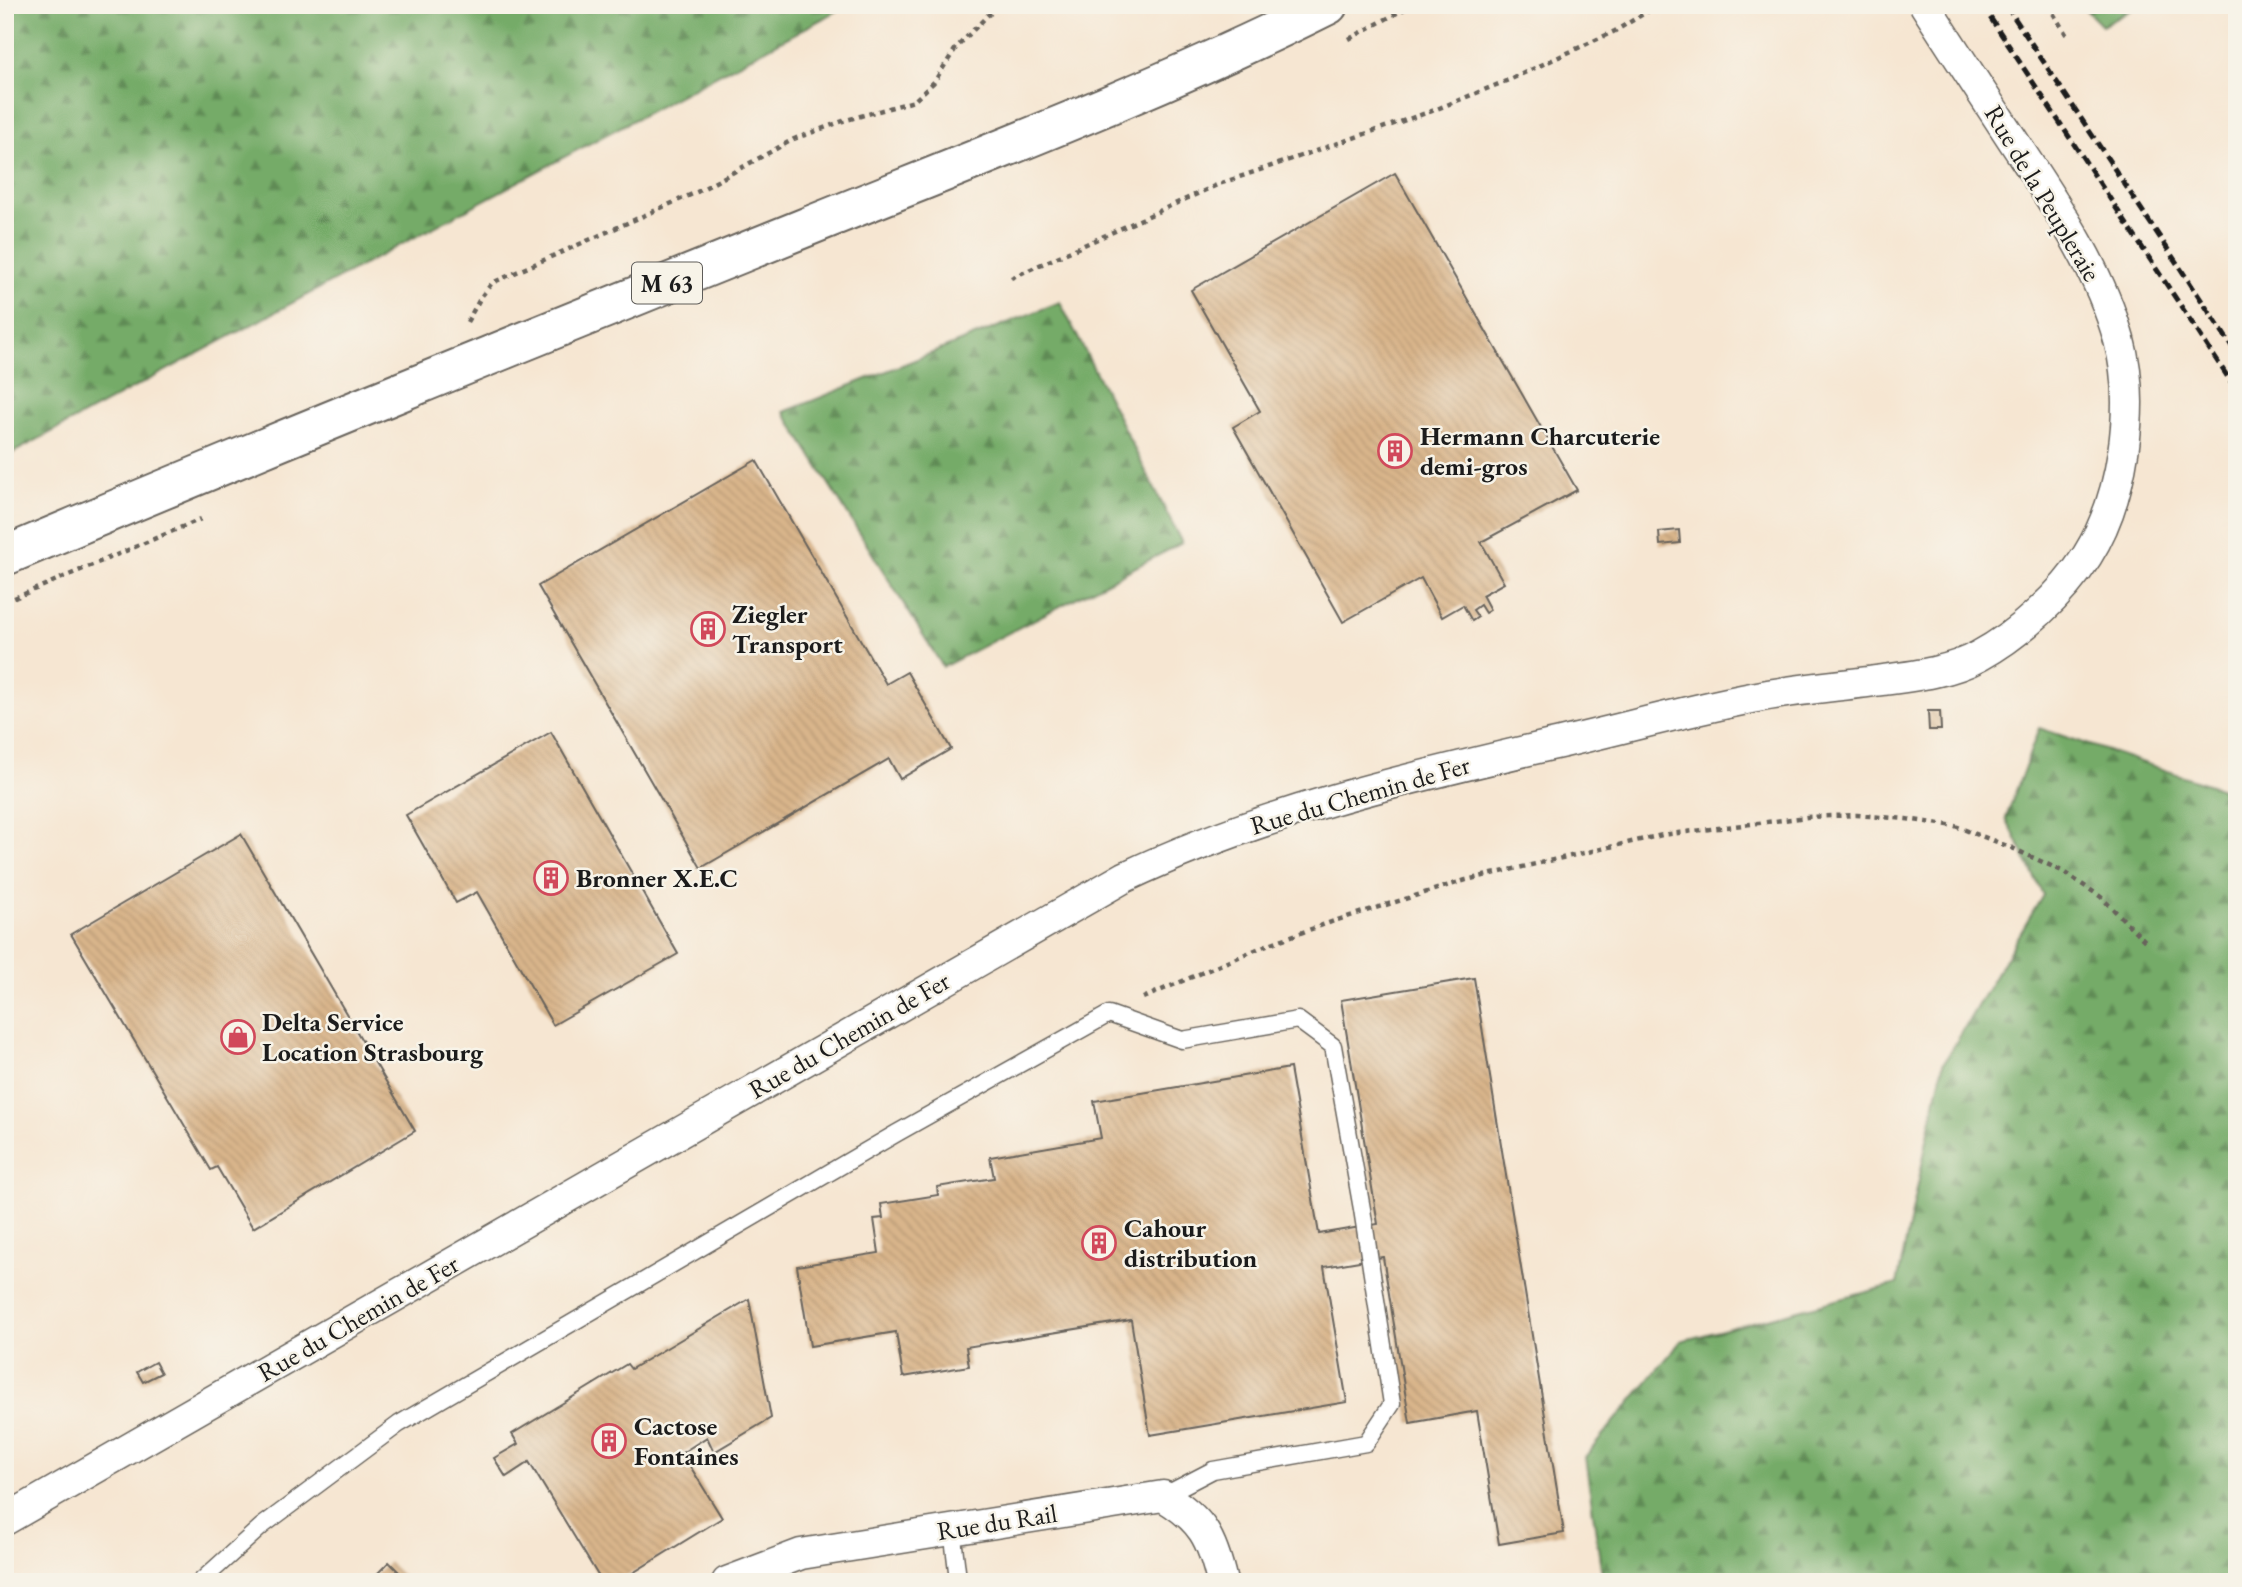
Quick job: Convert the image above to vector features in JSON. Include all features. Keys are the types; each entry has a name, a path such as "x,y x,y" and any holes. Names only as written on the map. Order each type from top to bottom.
{"main road":[{"name":"M 63","path":"5,556 453,370 1085,114 1264,37 1328,5"}],"street":[{"name":"Rue de la Peupleraie","path":"1754,697 1930,674 1975,659 2012,636 2051,600 2087,556 2109,509 2122,451 2129,394 2120,344 2105,294 2058,210 1924,5"},
{"name":"Rue du Chemin de Fer","path":"5,1520 1113,883 1146,867 1226,833 1337,798 1754,697"},
{"name":"Rue du Rail","path":"727,1582 801,1554 1163,1496"},
{"path":"1163,1496 1186,1510 1204,1531 1222,1582"}],"lane":[{"path":"200,1582 262,1527 399,1424 885,1140 1109,1014 1182,1040 1298,1020 1333,1046 1362,1209 1392,1404 1366,1443 1213,1470 1163,1496"},
{"path":"952,1530 958,1579"}],"path":[{"path":"453,370 468,321 481,297 492,284 697,192 794,139 843,121 914,101 933,82 957,48 988,15 1004,5"},
{"path":"1011,278 1219,184 1432,111 1511,79 1615,31 1658,5"},
{"path":"2048,5 2069,39"},
{"path":"1109,1014 1202,971 1269,944 1465,880 1662,835 1807,817 1857,815 1906,819 1955,827 2010,847 2062,871 2101,897 2148,944"}],"green space":[{"path":"5,5 848,5 5,457"},
{"path":"2081,5 2140,5 2102,26"},
{"path":"1060,302 1182,543 943,667 784,412"},
{"path":"2039,728 2237,794 2237,1582 1603,1582 1585,1457 1681,1341 1897,1284 1943,1064 2043,895 2006,818"}],"building":[{"path":"1395,173 1577,490 1481,542 1504,583 1482,595 1490,610 1485,613 1480,605 1473,610 1478,617 1472,621 1463,605 1442,617 1421,578 1343,622 1233,427 1260,411 1191,290"},
{"name":"Ziegler Transport","path":"756,460 886,684 907,672 951,749 900,779 889,759 701,868 538,586"},
{"path":"1679,530 1680,543 1660,545 1659,532"},
{"path":"1928,711 1940,711 1941,730 1929,730"},
{"name":"Bronner X.E.C","path":"551,732 678,954 553,1025 477,892 456,903 406,815"},
{"path":"241,834 415,1131 253,1228 217,1167 211,1170 71,934"},
{"name":"Cahour distribution","path":"1474,978 1564,1533 1499,1544 1477,1411 1410,1423 1383,1257 1324,1267 1347,1402 1150,1435 1131,1320 966,1347 969,1366 903,1377 896,1332 810,1346 797,1266 879,1253 874,1219 883,1218 881,1204 938,1195 937,1187 994,1178 990,1157 1101,1138 1094,1101 1290,1068 1319,1234 1378,1224 1341,1000"},
{"name":"Cactose Fontaines","path":"749,1299 771,1418 714,1452 707,1437 682,1453 722,1518 618,1582 602,1582 529,1462 506,1477 494,1458 518,1444 512,1434 627,1364 631,1369"},
{"path":"155,1362 161,1373 143,1382 137,1372"},
{"path":"389,1562 409,1582 369,1582"}],"railway":[{"path":"1982,5 2237,391"},
{"path":"2006,5 2237,354"}],"place":[{"name":"Hermann Charcuterie demi-gros","path":"1395,451"},
{"name":"Ziegler Transport","path":"708,629"},
{"name":"Bronner X.E.C","path":"551,878"},
{"name":"Delta Service Location Strasbourg","path":"238,1037"},
{"name":"Cahour distribution","path":"1099,1243"},
{"name":"Cactose Fontaines","path":"609,1441"}]}
